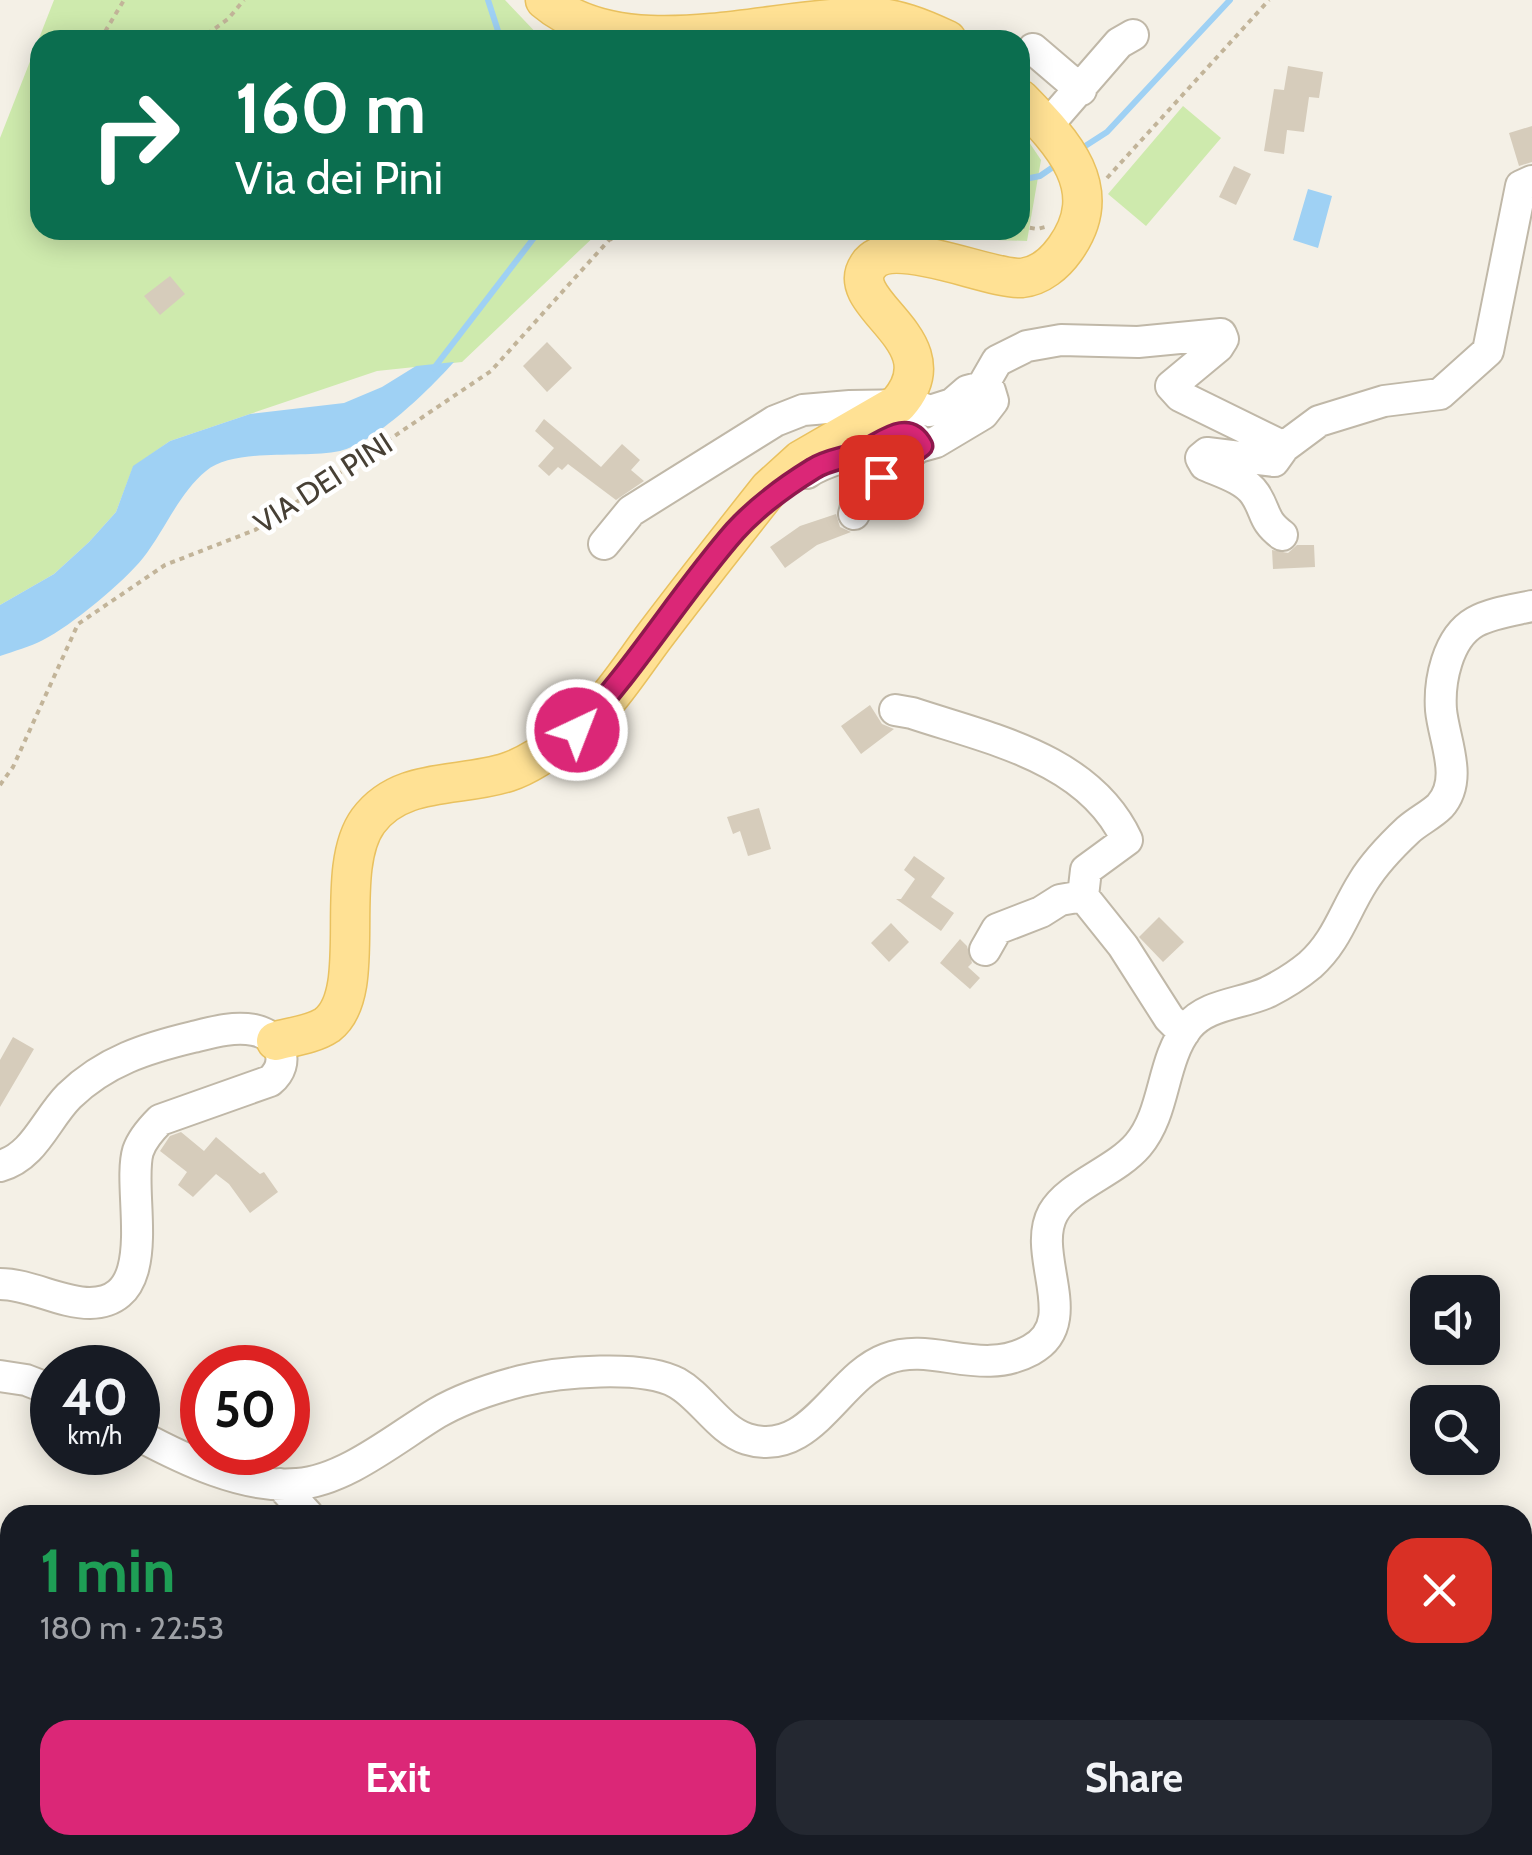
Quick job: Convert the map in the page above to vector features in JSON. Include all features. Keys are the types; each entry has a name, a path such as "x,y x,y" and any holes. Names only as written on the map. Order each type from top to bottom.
{"main road":[{"path":"545,0 562,14 603,30"},
{"path":"732,30 869,16 927,30"},
{"path":"276,1041 323,1028 342,1003 348,960 350,876 356,844 367,822 383,804 404,793 508,772 537,758 577,730 608,698 769,489 800,460 898,404 914,383 914,361 906,340 872,301 864,283 872,260 911,254 1023,278 1042,272 1058,259 1082,215 1084,190 1069,159 1036,116"}],"street":[{"path":"1036,116 1081,90 1120,43 1134,35"},
{"path":"1033,49 1081,90"},
{"path":"1282,535 1266,523 1254,493 1237,480 1204,465 1201,458 1207,453 1274,461 1284,447 1319,421 1384,401 1440,394 1488,351 1521,186 1532,181"},
{"path":"604,544 631,511 775,421 802,410 898,404 930,410 952,404 967,391 982,386 996,361 1026,346 1061,340 1138,342 1220,334 1224,339 1218,347 1171,386 1180,396 1284,447"},
{"path":"854,514 859,495 922,446 983,414 992,401 990,392 982,386"},
{"path":"738,528 816,466 861,452 898,433 907,432 920,440 922,446"},
{"path":"160,1445 250,1479 303,1484 357,1464 443,1410 522,1381 610,1371 646,1373 677,1383 744,1438 786,1439 814,1421 865,1369 884,1359 906,1353 984,1363 1010,1360 1040,1345 1052,1326 1056,1310 1046,1263 1050,1217 1062,1201 1122,1162 1141,1142 1156,1115 1184,1033 1201,1015 1268,992 1306,968 1332,942 1362,883 1410,828 1440,805 1449,790 1452,774 1440,707 1445,664 1458,638 1474,622 1532,606"},
{"path":"895,710 1037,754 1116,816 1127,840 1086,870 1083,896 1123,946 1169,1018 1184,1033"},
{"path":"985,950 997,929 1060,900 1083,896"},
{"path":"0,1166 18,1158 70,1096 131,1054 238,1028 266,1034 282,1051 280,1070 270,1081 160,1120 147,1133 138,1152 136,1169 136,1262 117,1294 105,1301 88,1303 0,1284"},
{"path":"0,1376 30,1382"},
{"path":"280,1484 299,1505"}],"path":[{"path":"106,30 124,0"},
{"path":"212,30 244,0"},
{"path":"1115,166 1269,0"},
{"name":"VIA DEI PINI","path":"0,786 13,768 78,624 165,565 255,530 491,371 609,240"}],"green space":[{"path":"54,0 505,0 534,30 42,30"},
{"path":"30,61 30,240 590,240 462,362 377,371 170,441 133,467 116,512 89,542 54,574 0,605 0,138"},
{"path":"1183,106 1221,138 1146,226 1108,194"},
{"path":"1030,144 1041,160 1030,224"}],"water":[{"path":"1308,189 1332,196 1318,248 1293,240"},
{"path":"454,362 401,414 354,446 325,453 251,456 206,471 188,490 143,558 110,591 55,633 0,656 0,605 54,574 89,542 116,512 133,466 170,441 250,414 344,403 382,387 416,366"}],"building":[{"path":"1288,66 1323,72 1319,98 1309,97 1304,132 1287,130 1284,154 1264,151 1274,89 1284,90"},
{"path":"1532,126 1532,162 1519,166 1509,133"},
{"path":"1234,166 1251,174 1236,205 1219,197"},
{"path":"170,276 185,294 160,315 144,296"},
{"path":"547,342 572,368 547,392 523,366"},
{"path":"544,419 601,467 622,444 640,460 631,470 644,481 616,500 568,464 549,476 538,466 554,448 535,431"},
{"path":"836,514 840,527 851,532 817,545 785,568 770,547 800,526"},
{"path":"1297,545 1314,545 1315,567 1273,569 1272,550 1288,553"},
{"path":"870,705 882,724 894,729 861,754 841,726"},
{"path":"759,808 771,849 748,856 740,831 733,834 727,817"},
{"path":"914,856 945,878 931,897 954,913 941,931 896,899 901,899 915,879 904,870"},
{"path":"1159,917 1184,942 1163,962 1139,937"},
{"path":"891,923 909,942 889,962 871,943"},
{"path":"960,939 967,946 972,963 968,967 980,978 970,989 940,963"},
{"path":"13,1037 34,1049 0,1107 0,1060"},
{"path":"181,1132 204,1151 216,1137 260,1174 264,1172 278,1192 250,1213 229,1184 216,1174 193,1197 178,1185 187,1172 160,1151 170,1136"}],"waterway":[{"path":"488,0 498,30"},
{"path":"1079,150 1107,132 1230,0"},
{"path":"1030,178 1056,165"},
{"path":"434,368 532,240"}],"route":[{"path":"577,730 608,698 738,528 816,466 861,452 898,433 907,432 920,440 922,446 881,477"}]}
